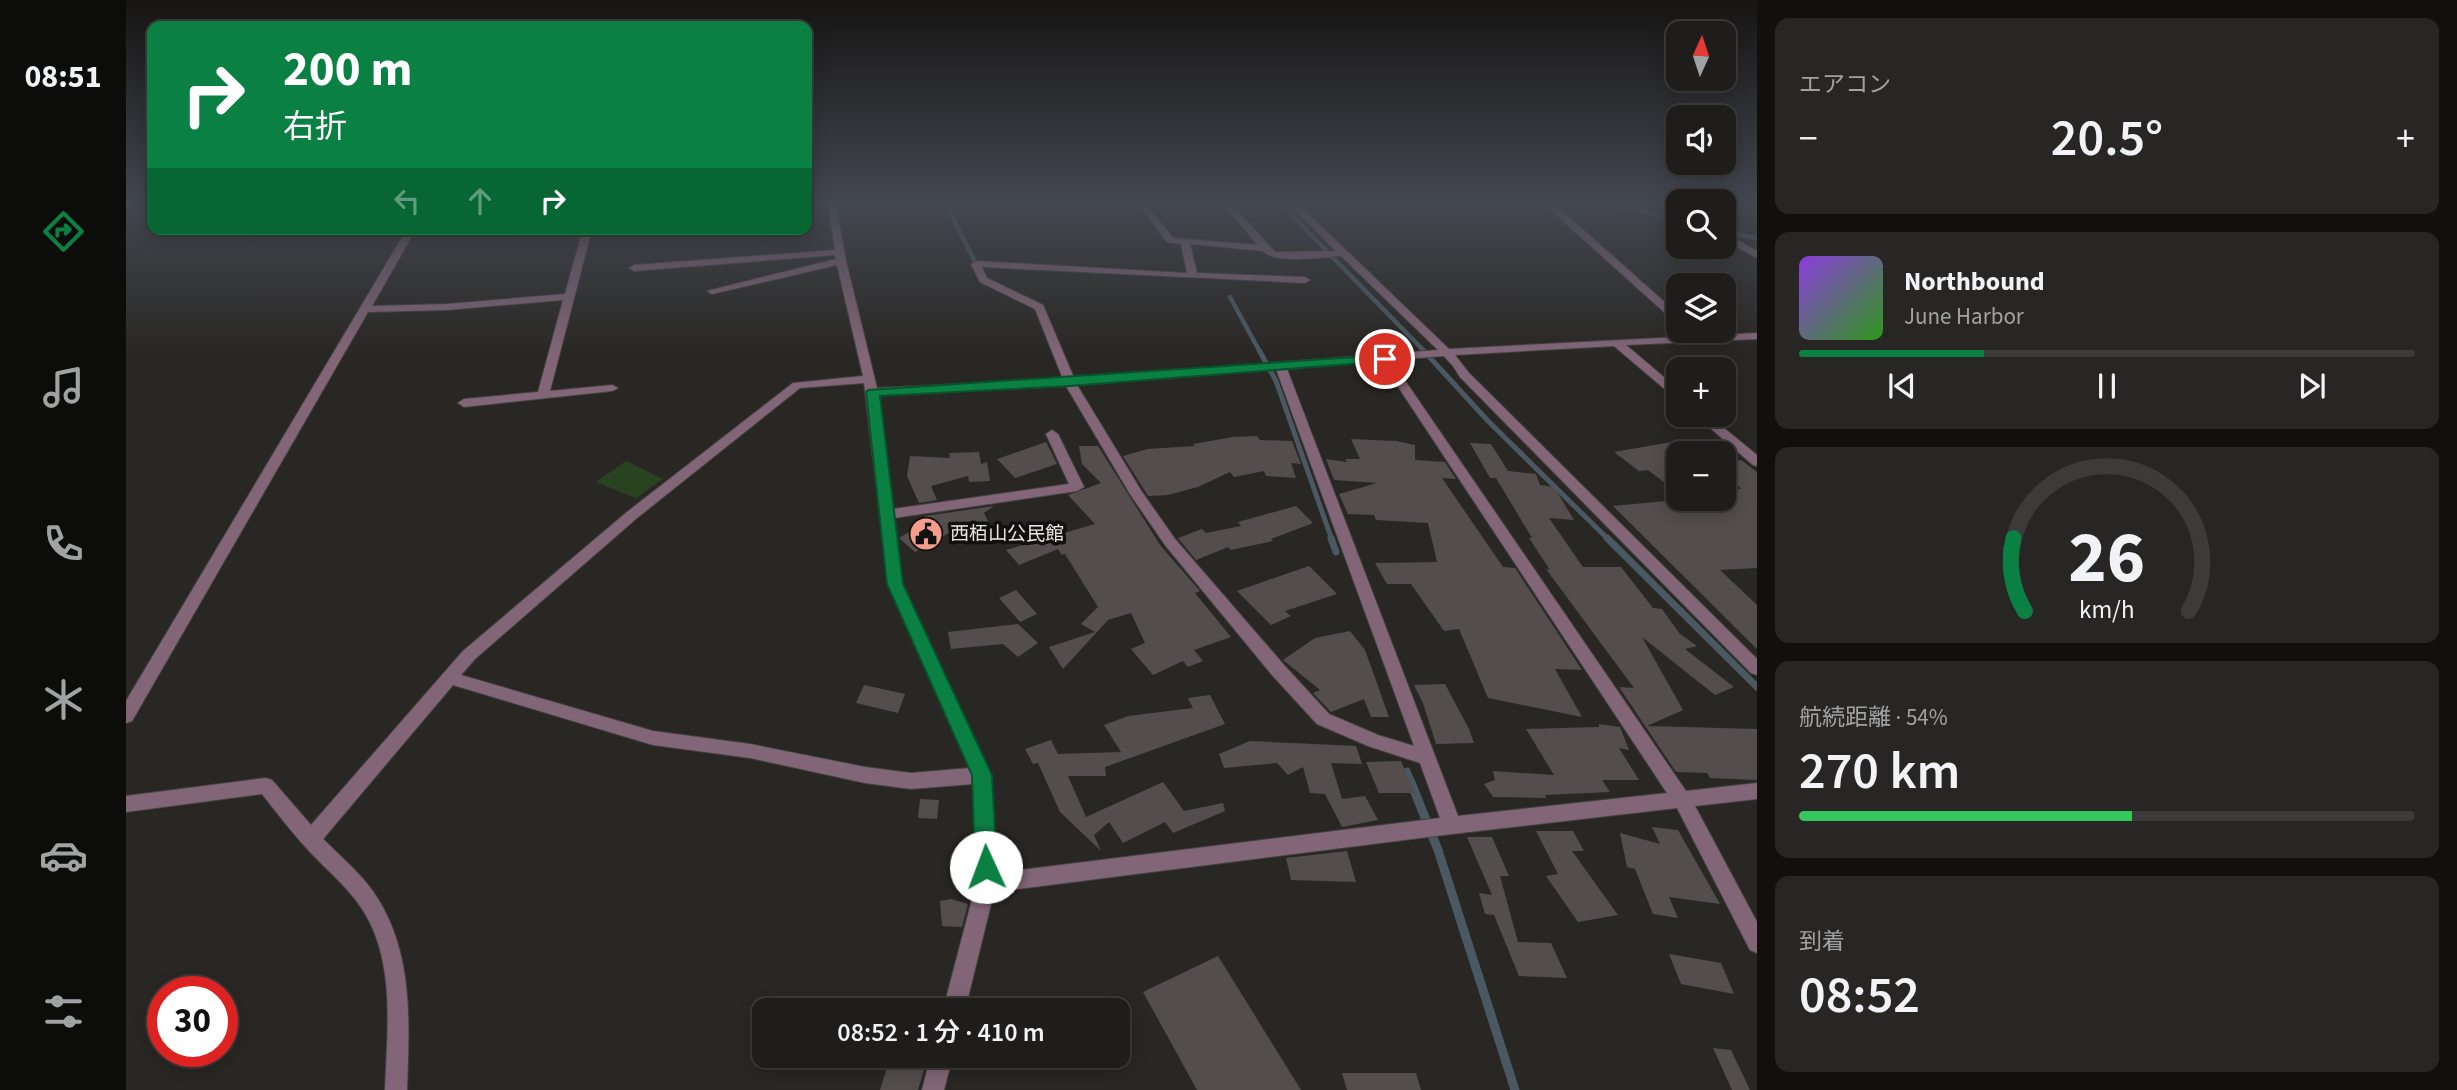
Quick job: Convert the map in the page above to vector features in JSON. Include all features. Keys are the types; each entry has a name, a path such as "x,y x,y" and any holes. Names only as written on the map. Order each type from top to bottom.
{"street":[{"path":"126,716 397,255"},
{"path":"543,394 581,255"},
{"path":"1188,255 1193,276"},
{"path":"1272,255 1323,255"},
{"path":"1344,255 1458,365 1464,375 1757,669"},
{"path":"1606,255 1666,308"},
{"path":"634,268 840,256"},
{"path":"712,291 840,256"},
{"path":"840,256 871,386 895,584 982,775 986,884 957,998"},
{"path":"1305,280 976,264 983,280 1039,307 1070,382 1137,494 1170,542 1323,719 1374,741 1425,757"},
{"path":"365,309 447,307 569,297"},
{"path":"1736,338 1757,336"},
{"path":"311,839 470,655 632,514 797,385 1070,382 1522,346 1666,341"},
{"path":"1616,343 1666,385"},
{"path":"1385,359 1683,801 1757,943"},
{"path":"1280,365 1452,825"},
{"path":"464,403 612,388"},
{"path":"1715,427 1757,462"},
{"path":"886,515 1077,487 1052,434"},
{"path":"450,678 653,738 750,751 865,775 911,781 982,775"},
{"path":"126,804 266,786 370,905 385,934 400,996 396,1090"},
{"path":"986,884 1452,825 1757,791"},
{"path":"933,1090 939,1068"}],"green space":[{"path":"626,461 663,479 636,498 596,482"}],"building":[{"path":"1257,436 1260,440 1292,441 1301,464 1291,463 1296,478 1266,476 1264,471 1234,477 1230,472 1198,487 1168,495 1148,496 1123,456 1148,449 1195,446 1193,444 1233,437"},
{"path":"1351,439 1396,441 1415,445 1415,460 1445,462 1456,479 1442,478 1503,567 1515,568 1582,670 1555,669 1582,717 1488,698 1459,629 1444,631 1411,584 1387,584 1375,563 1437,562 1428,523 1376,520 1374,515 1348,514 1339,494 1377,483 1334,480 1326,459 1347,462 1345,459 1360,459"},
{"path":"1046,442 1057,464 1015,478 997,459"},
{"path":"1470,443 1491,444 1508,471 1536,474 1540,485 1554,487 1574,520 1549,518 1583,567 1621,567 1653,608 1662,609 1680,634 1697,646 1685,649 1734,687 1715,695 1642,637 1683,710 1647,726 1757,729 1757,780 1710,778 1707,773 1676,772 1619,687 1634,688 1546,569 1550,570 1496,478 1490,478"},
{"path":"1666,443 1666,484 1648,470 1639,471 1614,452"},
{"path":"1079,446 1098,446 1160,545 1200,591 1195,593 1231,637 1194,650 1203,661 1188,667 1183,661 1153,675 1131,649 1145,643 1131,613 1108,620 1063,669 1049,647 1095,632 1081,624 1098,607 1065,554 1062,555 1058,549 1019,565 1006,550 1095,524 1068,495 1101,483 1082,464"},
{"path":"979,452 981,464 987,462 990,481 969,482 968,476 931,486 937,500 919,503 907,476 910,456 950,458 949,453"},
{"path":"1741,460 1757,472 1757,568 1720,570 1757,605 1757,649 1613,506 1666,501 1666,511 1736,511 1736,489 1741,489 1736,484 1736,461"},
{"path":"994,506 984,513 990,525 973,528 970,521 915,552 899,538 927,521 925,516"},
{"path":"1296,506 1313,523 1271,539 1273,541 1231,550 1228,547 1196,560 1178,538 1202,529 1206,533 1241,526 1238,522"},
{"path":"1309,566 1337,594 1285,611 1291,616 1271,625 1237,591"},
{"path":"1016,590 1037,614 1020,622 999,598"},
{"path":"1018,624 1038,643 1018,657 1003,644 951,649 948,632"},
{"path":"1350,631 1365,650 1389,717 1371,717 1364,699 1331,712 1313,693 1320,690 1283,660 1315,638"},
{"path":"1445,684 1474,743 1436,744 1423,703 1414,685"},
{"path":"864,685 905,694 898,713 856,703"},
{"path":"1210,695 1225,724 1105,767 1106,776 1068,776 1086,817 1163,782 1184,811 1223,803 1225,811 1173,833 1165,822 1123,843 1109,822 1094,835 1101,851 1060,812 1038,763 1033,764 1025,749 1051,740 1058,754 1121,752 1104,725 1128,716 1193,708 1188,698"},
{"path":"1599,724 1620,727 1629,750 1619,748 1639,780 1602,780 1610,792 1545,795 1546,798 1493,797 1484,784 1495,780 1493,771 1554,775 1526,729 1599,727"},
{"path":"1250,741 1356,746 1362,764 1331,763 1342,799 1365,796 1378,820 1342,827 1325,794 1310,793 1303,767 1288,775 1277,763 1224,768 1219,754"},
{"path":"1401,761 1415,793 1379,793 1366,762"},
{"path":"920,799 939,800 937,819 918,818"},
{"path":"1652,827 1678,830 1720,904 1669,897 1678,918 1653,914 1635,869 1627,867 1620,833 1660,844"},
{"path":"1536,831 1573,831 1584,851 1572,851 1618,915 1578,922 1546,876 1558,874"},
{"path":"1467,837 1492,837 1509,876 1500,876 1518,942 1551,943 1567,978 1519,976 1494,915 1485,914 1479,893 1492,895"},
{"path":"1347,851 1356,882 1291,880 1286,858"},
{"path":"951,899 968,904 962,927 942,926 940,901"},
{"path":"1669,954 1721,963 1734,994 1681,984"},
{"path":"1218,956 1301,1090 1197,1090 1143,992"},
{"path":"1713,1048 1731,1050 1750,1090 1732,1090"},
{"path":"887,1068 924,1068 918,1090 880,1090"},
{"path":"1342,1073 1416,1073 1421,1090 1347,1090"}],"waterway":[{"path":"971,255 975,262 982,263"},
{"path":"1330,255 1425,352"},
{"path":"1230,297 1260,352"},
{"path":"1259,350 1276,381 1332,540"},
{"path":"1423,350 1488,421 1609,540"},
{"path":"1331,538 1336,552"},
{"path":"1607,538 1757,687"},
{"path":"1407,771 1411,782"},
{"path":"1410,780 1438,850 1515,1090"}],"place":[{"name":"西栢山公民館","path":"926,534"}],"route":[{"path":"986,867 982,775 895,584 873,392 1070,382 1385,359"}]}
